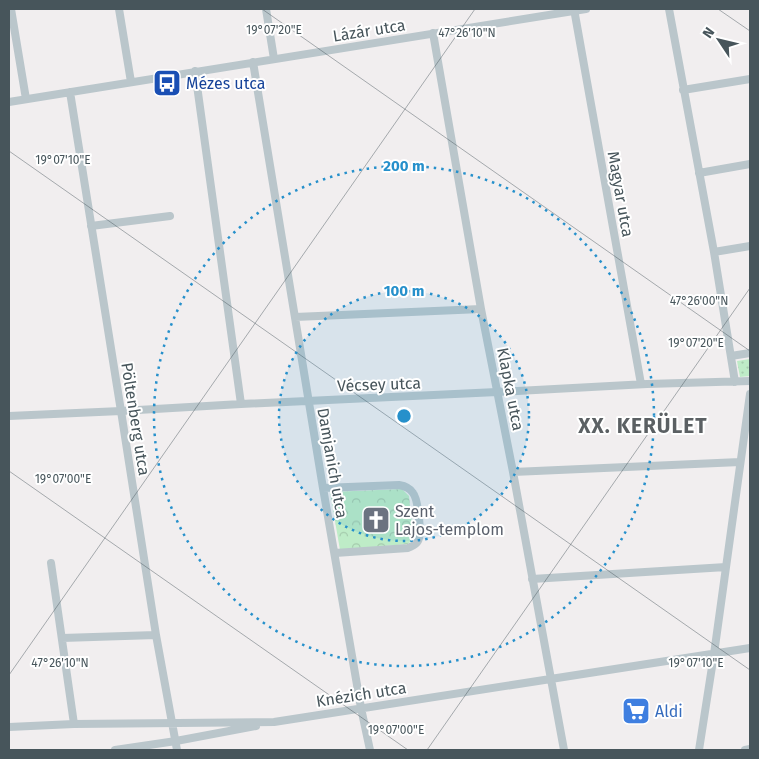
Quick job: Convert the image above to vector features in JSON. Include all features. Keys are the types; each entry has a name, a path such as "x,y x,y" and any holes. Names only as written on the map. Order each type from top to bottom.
{"street":[{"path":"11,9 26,100"},
{"path":"119,9 131,82"},
{"path":"266,9 274,59"},
{"name":"Lázár utca","path":"9,102 586,9"},
{"path":"669,9 714,252 735,382"},
{"name":"Magyar utca","path":"574,10 641,384"},
{"name":"Klapka utca","path":"433,33 481,309 564,750"},
{"name":"Damjanich utca","path":"253,62 308,401 361,708 370,750"},
{"path":"195,71 241,404"},
{"path":"683,90 750,79"},
{"name":"Pöltenberg utca","path":"70,92 156,635 177,750"},
{"path":"699,173 750,164"},
{"path":"91,226 170,216"},
{"path":"714,252 750,246"},
{"path":"295,318 481,309"},
{"path":"731,356 750,353"},
{"name":"Vécsey utca","path":"9,416 641,384 750,381"},
{"path":"699,750 750,394"},
{"path":"513,472 740,462"},
{"path":"323,488 399,485 409,489 416,497 420,533 418,543 408,548 335,553"},
{"path":"51,562 74,724"},
{"path":"532,579 726,567"},
{"path":"62,638 156,635"},
{"name":"Knézich utca","path":"9,727 172,722 274,722 750,648"},
{"path":"115,750 176,741 274,722"},
{"path":"745,750 750,750"}],"green space":[{"path":"750,359 750,376 740,377 737,361"},
{"path":"402,489 409,496 413,535 412,540 408,544 340,550 330,492"}],"place":[{"name":"Mézes utca","path":"167,83"},
{"name":"Szent Lajos-templom","path":"376,520"},
{"name":"Aldi","path":"636,711"}],"district":[{"name":"XX. KERÜLET","path":"643,426"}]}
